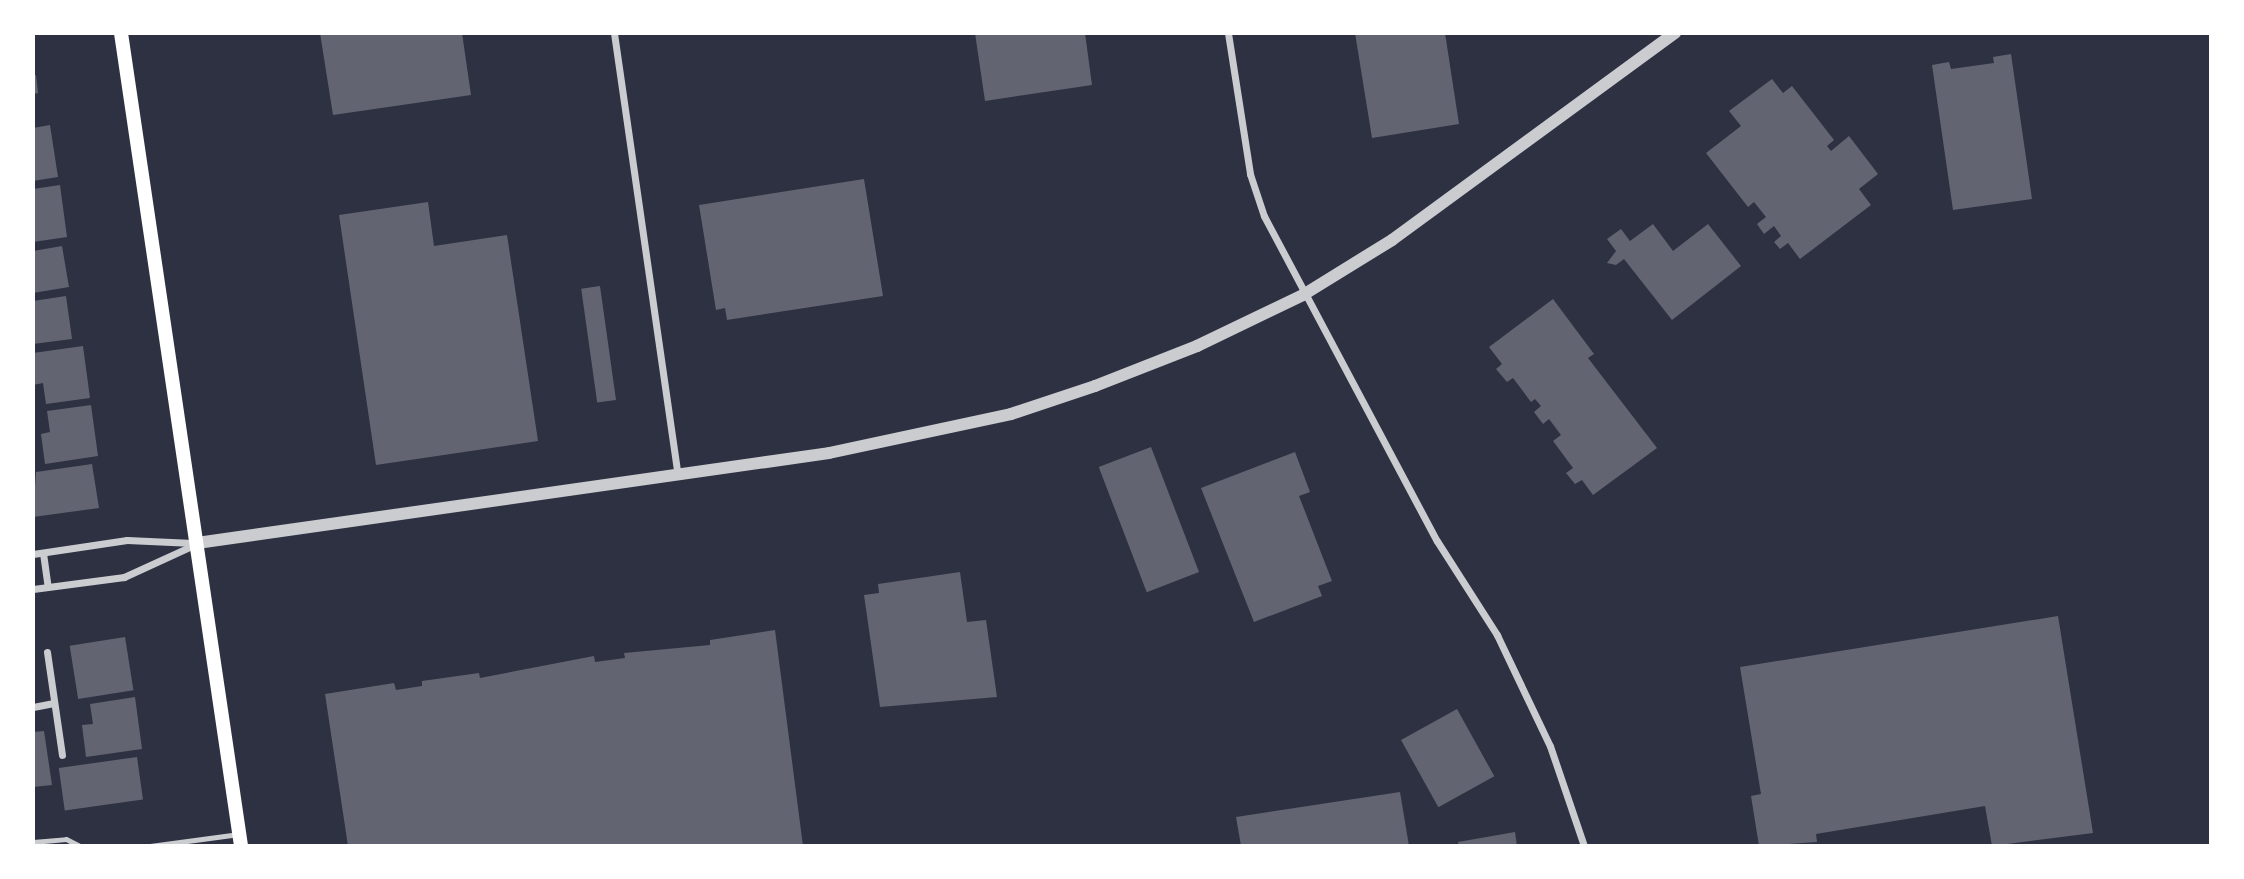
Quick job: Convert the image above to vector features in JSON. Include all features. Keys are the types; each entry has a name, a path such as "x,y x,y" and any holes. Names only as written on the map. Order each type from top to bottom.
{"main road":[{"path":"121,33 240,840"}],"street":[{"path":"614,33 678,475"},
{"path":"1228,33 1250,174 1264,216 1303,295 1437,541 1497,635 1550,746 1584,846"},
{"path":"33,554 127,540 197,543 678,475 829,453 1011,414 1197,346 1303,295 1392,240 1675,33"},
{"path":"33,589 124,577 197,543"},
{"path":"43,553 48,587"},
{"path":"47,652 62,755"},
{"path":"33,706 54,703"}],"lane":[{"path":"33,842 66,839 80,846"},
{"path":"150,846 240,840"}],"building":[{"path":"320,33 462,33 471,95 333,115"},
{"path":"975,33 1085,33 1092,85 985,101"},
{"path":"1355,33 1445,33 1459,124 1372,138"},
{"path":"2011,54 2032,199 1953,210 1932,65 1949,62 1951,69 1994,63 1993,57"},
{"path":"36,75 38,93 33,94 33,76"},
{"path":"1772,79 1783,93 1792,86 1834,140 1827,146 1831,151 1849,136 1878,174 1859,189 1871,205 1800,259 1788,243 1780,249 1774,242 1781,236 1774,226 1764,234 1757,224 1766,217 1754,202 1748,207 1706,153 1741,126 1729,111"},
{"path":"50,125 58,177 33,181 33,128"},
{"path":"864,179 883,296 727,320 725,308 716,310 699,205"},
{"path":"60,185 67,237 33,242 33,189"},
{"path":"428,202 434,246 507,235 538,441 376,465 339,215"},
{"path":"1653,224 1673,251 1708,224 1741,266 1672,320 1624,259 1616,265 1607,263 1616,251 1607,239 1621,229 1630,241"},
{"path":"62,246 69,287 33,293 33,251"},
{"path":"600,286 616,400 597,403 581,289"},
{"path":"66,296 72,339 33,344 33,301"},
{"path":"1553,299 1594,354 1588,358 1657,448 1593,495 1582,480 1575,484 1566,473 1573,468 1553,441 1561,435 1549,419 1543,424 1534,412 1541,406 1535,399 1531,402 1513,378 1507,382 1496,369 1502,364 1489,347"},
{"path":"83,346 90,398 46,404 43,383 33,385 33,353"},
{"path":"91,405 98,456 45,464 41,434 50,432 47,411"},
{"path":"1151,447 1199,572 1147,592 1099,467"},
{"path":"1295,452 1310,492 1299,496 1332,581 1318,586 1322,596 1254,622 1201,488"},
{"path":"92,464 99,508 33,517 36,472"},
{"path":"960,572 967,622 986,620 997,697 880,707 864,595 879,593 878,584"},
{"path":"2058,616 2093,833 1992,846 1985,806 1816,834 1817,842 1759,846 1751,796 1761,794 1740,667"},
{"path":"775,630 803,846 348,846 325,694 394,683 396,690 422,686 422,681 479,673 480,678 594,656 595,662 625,658 624,653 710,645 710,640"},
{"path":"125,637 133,690 78,699 70,646"},
{"path":"135,697 142,749 86,757 82,725 93,724 90,704"},
{"path":"1457,709 1494,776 1438,807 1401,740"},
{"path":"44,731 52,785 33,787 33,732"},
{"path":"137,757 143,800 65,811 59,768"},
{"path":"1400,792 1409,846 1241,846 1236,817"},
{"path":"1515,832 1517,846 1459,846 1458,842"}]}
